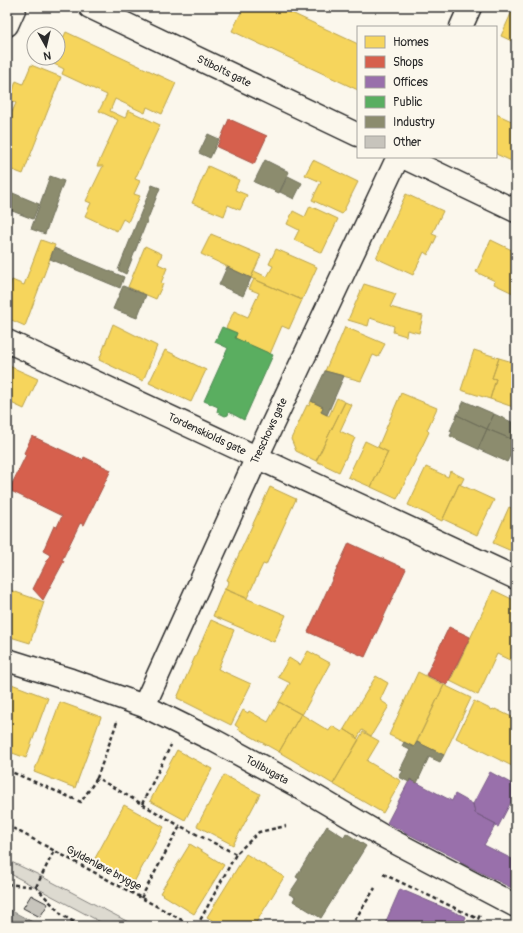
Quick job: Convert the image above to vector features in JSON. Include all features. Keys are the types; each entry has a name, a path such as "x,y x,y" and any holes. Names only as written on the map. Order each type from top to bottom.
{"main road":[{"path":"7,25 14,7"},
{"name":"Stibolts gate","path":"90,7 357,135"},
{"path":"461,26 470,7"},
{"name":"Treschows gate","path":"135,703 257,457 398,158"},
{"path":"405,158 516,211"},
{"name":"Tordenskiolds gate","path":"7,340 516,578"},
{"name":"Tollbugata","path":"7,660 135,703 181,724 296,786 381,835 516,906"}],"path":[{"path":"7,770 81,802 97,778 135,703"},
{"path":"142,804 181,724"},
{"path":"97,778 180,826 236,854"},
{"name":"Gyldenløve brygge","path":"7,825 193,926"},
{"path":"141,898 180,826"},
{"path":"197,926 236,854 259,832 286,826"},
{"path":"36,887 54,851"},
{"path":"383,874 478,919 492,893"},
{"path":"7,884 36,887 62,915 81,926"},
{"path":"351,926 375,888"},
{"path":"306,926 309,921 317,926"}],"shaded area":[{"path":"7,860 37,874 136,926 108,926 7,872"},
{"path":"7,908 40,926 7,926"}],"pier":[{"path":"7,906 41,924 42,926 7,908"}],"building: Homes":[{"path":"244,7 279,7 357,44 357,90 232,31"},
{"path":"514,7 516,7 516,43 501,36"},
{"path":"66,32 176,83 162,114 147,107 145,113 115,99 110,111 125,118 128,110 160,125 135,179 140,181 134,194 140,196 128,222 123,219 117,231 85,216 91,203 86,201 103,166 97,166 118,120 99,111 107,95 62,74 64,69 58,66 66,66"},
{"path":"31,66 61,77 23,174 7,168 7,124 16,103 10,100 16,81 23,84"},
{"path":"497,114 516,123 516,163 497,154"},
{"path":"313,160 358,182 342,214 312,200 321,182 305,175"},
{"path":"208,166 239,180 235,190 247,195 240,210 228,205 224,216 192,203"},
{"path":"406,194 443,211 432,234 437,236 428,255 424,252 413,275 376,258"},
{"path":"310,206 338,219 322,253 294,240 299,230 287,224 293,211 305,217"},
{"path":"7,220 11,221 7,230"},
{"path":"211,234 261,255 251,278 201,254"},
{"path":"41,240 55,245 25,326 7,318 7,294 12,280 24,285"},
{"path":"491,240 516,252 516,290 513,293 494,284 495,281 476,272"},
{"path":"145,246 162,254 158,264 167,268 161,283 163,284 156,299 128,287"},
{"path":"276,249 317,267 302,300 251,278 254,271 267,277 273,266 269,264"},
{"path":"254,279 302,300 289,329 282,326 270,354 235,338 237,333 226,328 234,311 248,317 259,293 249,289"},
{"path":"364,284 396,294 390,307 423,316 419,333 407,330 406,336 393,332 394,326 370,318 368,326 348,320"},
{"path":"113,324 157,346 143,381 99,360"},
{"path":"345,327 385,344 378,357 373,355 361,381 325,371"},
{"path":"165,350 206,370 191,402 149,383"},
{"path":"474,350 499,358 492,378 496,379 490,399 461,390"},
{"path":"499,358 516,363 516,408 490,399 496,379 492,378"},
{"path":"7,365 38,379 24,409 7,401"},
{"path":"401,393 437,408 427,430 429,432 397,499 371,487 388,452 378,447"},
{"path":"337,398 345,402 316,461 296,451 291,439 307,405 309,406 311,401 323,407 321,412 329,416"},
{"path":"345,402 352,405 340,431 355,438 339,472 316,461"},
{"path":"365,441 388,452 371,487 348,477"},
{"path":"426,467 448,477 450,471 464,478 461,484 459,484 442,521 408,505"},
{"path":"459,484 494,500 477,535 443,519"},
{"path":"270,487 296,499 266,565 263,564 247,598 225,589 229,581 227,580"},
{"path":"509,507 516,510 516,553 493,543"},
{"path":"7,589 44,602 30,643 7,636"},
{"path":"224,589 286,615 274,642 213,616"},
{"path":"493,590 516,601 516,663 497,654 478,695 450,681"},
{"path":"211,620 234,630 218,669 251,684 231,725 177,698"},
{"path":"308,651 330,663 302,715 279,702 290,683 278,677 289,658 300,665"},
{"path":"418,672 444,685 414,747 389,735"},
{"path":"376,676 388,683 380,700 389,706 371,736 362,730 357,739 344,729"},
{"path":"9,683 48,698 26,758 7,751 7,690"},
{"path":"444,685 471,698 444,755 417,742"},
{"path":"474,701 516,719 516,768 456,738"},
{"path":"60,702 101,717 75,788 34,772"},
{"path":"279,702 301,714 279,752 238,729 239,728 235,725 243,710 248,713 249,711 268,722"},
{"path":"301,714 329,731 332,726 342,732 344,729 359,740 333,784 279,752"},
{"path":"363,732 379,741 367,761 401,781 383,813 333,784"},
{"path":"177,750 212,769 185,820 150,801"},
{"path":"224,775 260,794 233,845 197,826"},
{"path":"124,805 164,827 133,884 93,862"},
{"path":"190,844 224,865 194,914 160,893"},
{"path":"246,854 284,877 254,926 221,926 207,917"}],"building: Shops":[{"path":"229,119 267,136 254,164 217,147"},
{"path":"32,436 83,460 84,457 111,470 84,525 80,523 62,560 64,561 43,600 33,589 50,555 43,551 54,526 57,527 62,516 9,490 26,455 24,453"},
{"path":"349,543 406,569 365,657 308,632"},
{"path":"449,627 470,637 447,685 426,675"}],"building: Offices":[{"path":"490,772 516,786 516,792 498,827 495,826 496,824 475,813 473,804"},
{"path":"410,779 452,801 455,794 473,804 475,813 496,824 484,845 516,861 516,890 387,823"},
{"path":"400,889 466,917 462,926 384,926"},
{"path":"464,922 475,926 462,926"}],"building: Public":[{"path":"222,327 237,333 235,338 273,355 244,420 229,412 228,415 225,416 217,412 218,407 204,401 228,348 215,342"}],"building: Industry":[{"path":"208,134 219,139 210,158 199,153"},
{"path":"265,160 289,172 279,193 254,182"},
{"path":"50,176 64,181 45,234 31,229"},
{"path":"288,176 302,183 294,199 280,192"},
{"path":"152,185 160,188 126,274 118,270"},
{"path":"8,191 39,204 33,219 7,209"},
{"path":"54,248 124,277 120,288 50,259"},
{"path":"227,267 251,278 243,296 219,285"},
{"path":"123,286 146,295 137,318 113,309"},
{"path":"325,371 344,376 327,415 321,412 323,407 311,401"},
{"path":"464,401 494,414 487,429 457,415"},
{"path":"494,414 516,424 516,441 487,429"},
{"path":"457,415 487,429 478,449 450,436 452,432 450,431"},
{"path":"487,429 516,441 507,462 478,449"},
{"path":"404,742 414,747 417,742 444,755 440,762 429,757 417,783 410,779 409,782 399,777 403,771 400,770 410,750 402,746"},
{"path":"327,826 344,837 346,833 366,846 321,918 293,901 295,897 289,894 299,879 296,877"}],"building: Other":[{"path":"31,895 48,904 40,917 23,908"}]}
